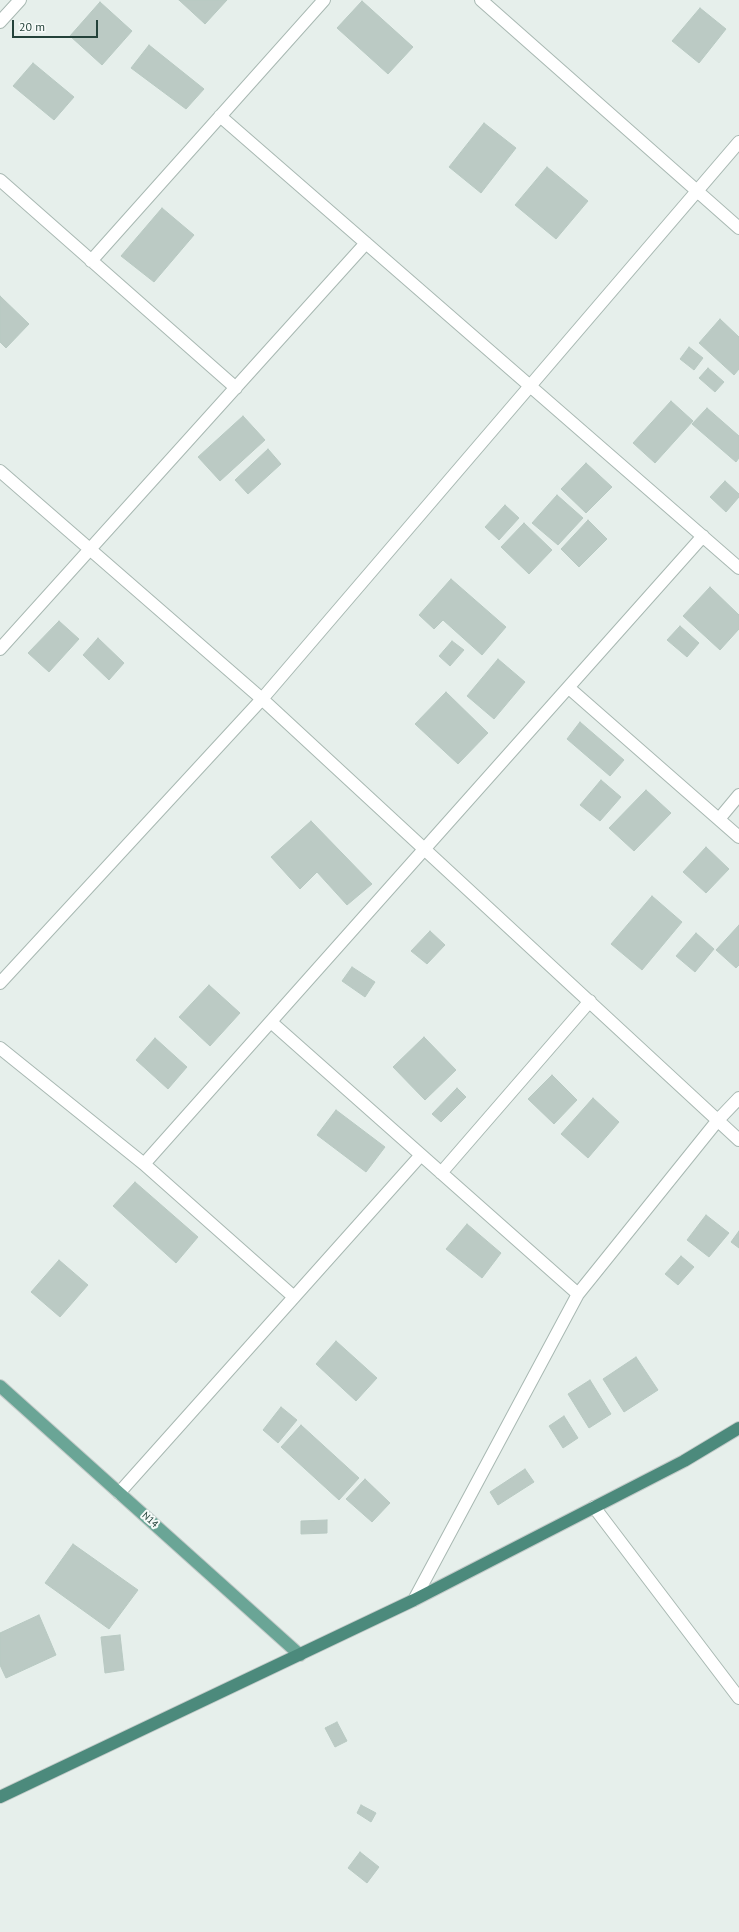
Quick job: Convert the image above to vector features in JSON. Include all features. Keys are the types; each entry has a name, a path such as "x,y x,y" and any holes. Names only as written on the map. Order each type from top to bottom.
{"highway":[{"path":"0,1796 300,1656 414,1600 684,1461 739,1428"}],"main road":[{"name":"N14","path":"0,1386 300,1656"}],"street":[{"path":"0,22 20,0"},
{"path":"91,261 324,0"},
{"path":"481,0 739,228"},
{"path":"220,116 739,568"},
{"path":"0,983 262,698 739,142"},
{"path":"0,180 236,388"},
{"path":"0,649 366,243"},
{"path":"0,471 262,698 739,1140"},
{"path":"144,1164 703,536"},
{"path":"569,688 739,837"},
{"path":"719,819 739,795"},
{"path":"441,1173 590,1001"},
{"path":"271,1022 578,1294"},
{"path":"0,1048 144,1164 294,1297"},
{"path":"414,1600 578,1294 718,1120 739,1098"},
{"path":"119,1493 421,1155"},
{"path":"594,1508 739,1698"}],"building":[{"path":"179,0 227,0 205,24"},
{"path":"362,1 413,47 388,74 337,28"},
{"path":"100,2 132,31 102,65 70,36"},
{"path":"700,8 726,29 699,63 672,41"},
{"path":"149,45 204,89 186,109 131,68"},
{"path":"33,63 74,97 54,120 13,86"},
{"path":"484,123 516,148 481,193 449,167"},
{"path":"547,167 588,201 556,239 515,205"},
{"path":"162,208 194,235 154,282 121,256"},
{"path":"0,296 29,324 6,348 0,342"},
{"path":"720,319 739,337 739,369 734,375 699,343"},
{"path":"689,347 703,358 694,370 680,359"},
{"path":"708,368 724,382 715,392 699,378"},
{"path":"671,401 693,421 655,463 633,443"},
{"path":"707,408 739,436 739,458 736,462 692,424"},
{"path":"243,416 265,440 220,481 198,457"},
{"path":"268,449 281,464 248,494 235,480"},
{"path":"586,463 612,487 586,513 561,489"},
{"path":"725,481 739,494 739,497 726,512 710,497"},
{"path":"557,495 583,518 558,545 532,523"},
{"path":"505,505 519,518 499,540 485,527"},
{"path":"588,520 607,539 579,567 561,549"},
{"path":"524,523 552,550 529,574 501,547"},
{"path":"451,579 506,627 482,655 443,620 434,629 419,615"},
{"path":"710,587 739,615 739,629 720,650 683,616"},
{"path":"59,621 79,639 49,672 28,653"},
{"path":"680,626 699,643 687,657 667,640"},
{"path":"98,638 124,663 109,680 83,655"},
{"path":"452,641 464,650 450,666 439,656"},
{"path":"498,659 525,682 494,719 467,696"},
{"path":"446,692 488,733 458,764 415,724"},
{"path":"580,722 624,760 610,776 567,739"},
{"path":"601,780 621,797 600,821 580,805"},
{"path":"646,790 671,813 634,851 609,828"},
{"path":"311,821 372,884 347,905 317,872 300,889 271,857"},
{"path":"706,847 729,869 706,893 683,872"},
{"path":"652,896 682,922 642,970 611,944"},
{"path":"739,925 739,965 736,968 716,950"},
{"path":"430,931 445,945 427,964 411,951"},
{"path":"696,933 714,949 695,972 676,956"},
{"path":"352,967 375,982 365,997 342,981"},
{"path":"209,985 240,1013 210,1046 179,1017"},
{"path":"424,1037 456,1070 425,1100 393,1067"},
{"path":"155,1038 187,1067 168,1089 136,1060"},
{"path":"552,1075 577,1100 554,1124 528,1099"},
{"path":"457,1088 466,1097 441,1122 432,1114"},
{"path":"593,1098 619,1122 588,1158 561,1134"},
{"path":"336,1110 385,1147 366,1172 317,1135"},
{"path":"135,1182 198,1237 176,1263 113,1206"},
{"path":"706,1215 729,1233 709,1257 687,1240"},
{"path":"467,1224 501,1253 482,1278 446,1249"},
{"path":"739,1231 739,1248 731,1242"},
{"path":"681,1256 694,1267 678,1285 665,1274"},
{"path":"59,1260 88,1285 60,1317 31,1292"},
{"path":"336,1341 377,1378 356,1401 316,1364"},
{"path":"636,1357 658,1390 624,1412 603,1379"},
{"path":"590,1380 611,1414 589,1428 568,1394"},
{"path":"281,1407 297,1420 278,1443 263,1430"},
{"path":"564,1416 578,1438 563,1448 549,1426"},
{"path":"301,1425 359,1478 339,1500 281,1447"},
{"path":"525,1469 534,1482 498,1505 490,1492"},
{"path":"365,1479 390,1503 372,1522 346,1499"},
{"path":"327,1520 327,1533 301,1534 301,1521"},
{"path":"73,1544 138,1590 109,1629 45,1583"},
{"path":"39,1615 56,1655 6,1678 0,1665 0,1633"},
{"path":"120,1635 124,1670 105,1673 101,1637"},
{"path":"337,1722 347,1741 335,1747 325,1728"},
{"path":"361,1805 376,1813 371,1822 357,1813"},
{"path":"360,1852 379,1867 367,1883 348,1868"}]}
